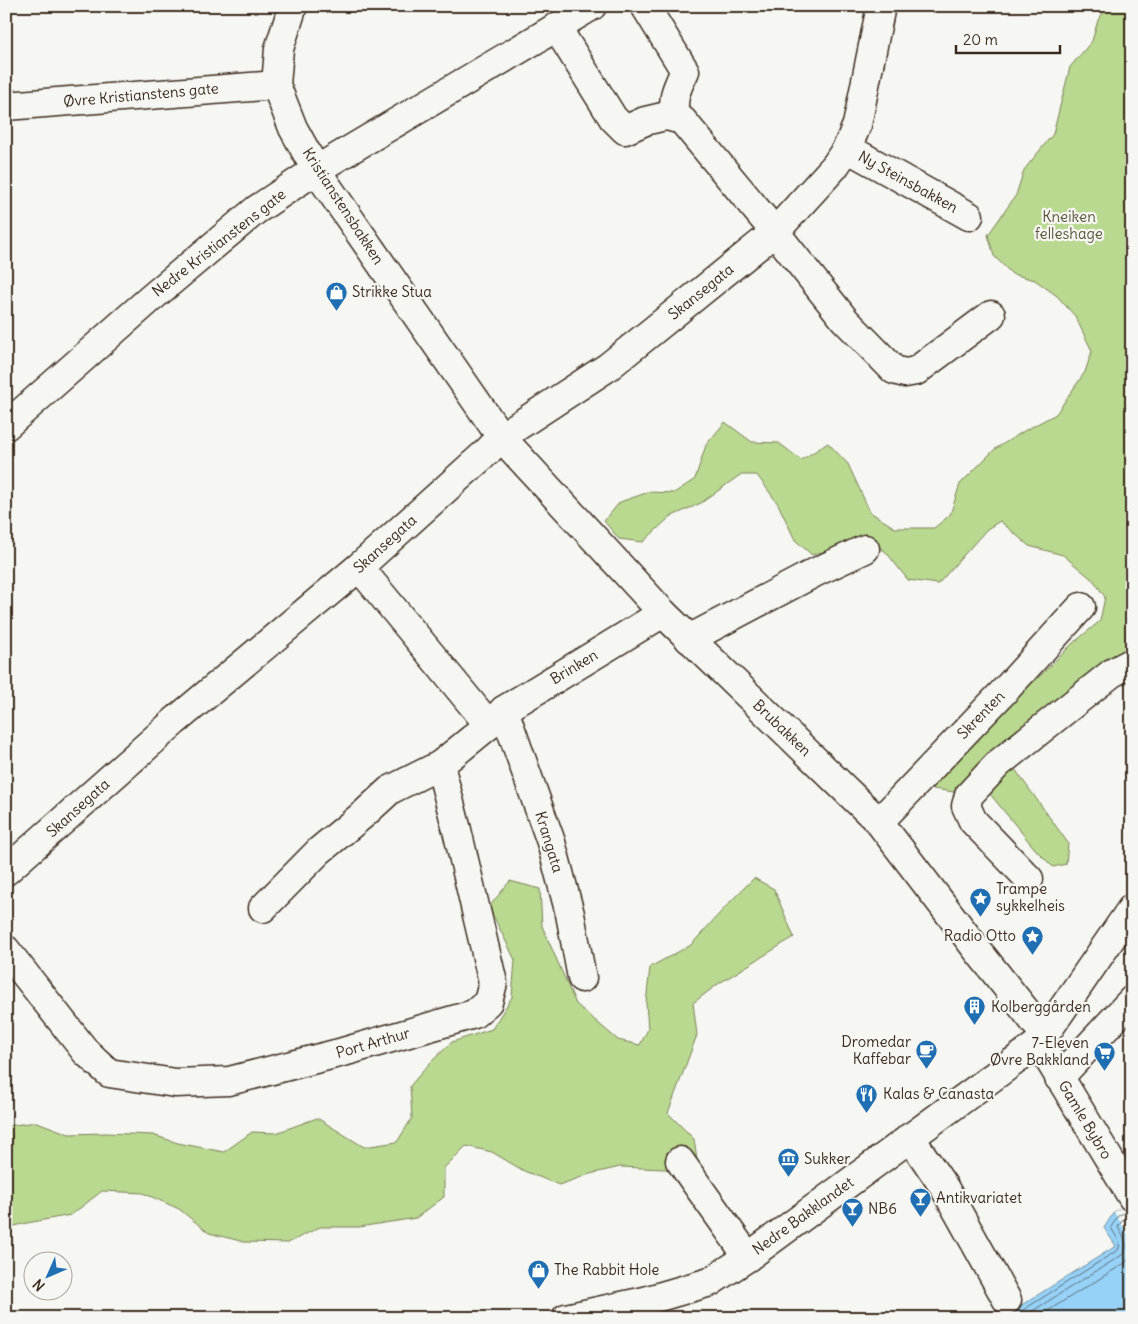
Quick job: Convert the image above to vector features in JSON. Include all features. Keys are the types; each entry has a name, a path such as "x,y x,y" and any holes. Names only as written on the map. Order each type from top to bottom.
{"street":[{"name":"Kristianstensbakken","path":"293,6 279,49 276,84 293,128 316,170 501,437"},
{"name":"Nedre Kristianstens gate","path":"6,426 150,299 256,210 316,170 592,6"},
{"path":"645,6 685,71 676,91 673,105 674,118"},
{"name":"Skansegata","path":"6,871 175,721 360,567 501,437 608,367 775,232 835,166 847,148 857,125 881,6"},
{"path":"557,28 613,118 625,130 645,121 666,116 682,120 845,320 894,370 905,374 916,371 991,315"},
{"name":"Øvre Kristianstens gate","path":"6,106 276,84"},
{"name":"Ny Steinsbakken","path":"847,148 969,216"},
{"name":"Brubakken","path":"501,437 663,613 879,822 1042,1039"},
{"path":"690,639 816,572 865,549"},
{"name":"Krangata","path":"360,567 496,718 551,842 570,914 582,978"},
{"name":"Skrenten","path":"879,822 1008,687 1081,607"},
{"name":"Brinken","path":"496,718 663,613"},
{"path":"1029,879 973,820 966,806 969,795 999,763 1112,673 1131,663"},
{"path":"263,908 320,851 390,790 440,765 496,718"},
{"name":"Port Arthur","path":"6,950 86,1052 109,1073 175,1083 229,1081 343,1052 474,1014 488,1002 493,983 440,765"},
{"name":"Nedre Bakklandet","path":"566,1318 645,1301 710,1282 748,1256 1042,1039 1132,908"},
{"path":"1059,1078 1132,1000"},
{"name":"Gamle Bybro","path":"1042,1039 1059,1078 1132,1197"},
{"path":"910,1137 944,1188 1007,1300"},
{"path":"680,1161 748,1256"}],"green space":[{"name":"Kneiken felleshage","path":"1108,6 1132,6 1132,644 1106,664 1012,765 1068,843 1066,864 1053,867 1035,849 985,788 961,793 933,789 927,765 1037,679 1072,644 1100,621 1105,597 1094,581 1063,555 1029,546 1000,521 987,529 938,584 908,580 886,552 863,537 812,555 795,540 778,504 757,475 740,475 701,503 670,517 643,542 619,539 604,521 620,502 649,492 674,493 695,479 706,445 725,422 752,442 779,443 801,460 828,443 848,464 870,512 895,528 934,528 950,515 960,484 995,449 1056,414 1085,372 1092,351 1075,316 1057,296 1035,280 1012,274 994,256 988,235 1016,195 1024,170 1053,134 1070,67 1092,41 1098,20"},
{"path":"754,878 774,889 794,937 718,984 693,1003 697,1035 668,1113 694,1139 697,1160 686,1170 620,1167 590,1174 559,1185 524,1171 492,1152 466,1146 444,1168 444,1197 416,1218 359,1227 320,1227 288,1243 244,1242 209,1233 179,1209 143,1193 102,1191 71,1215 6,1228 6,1126 37,1122 69,1134 153,1135 178,1143 224,1152 252,1132 276,1133 317,1118 364,1147 397,1142 412,1118 410,1086 452,1042 492,1029 512,997 515,960 489,907 510,881 540,889 542,926 576,1004 618,1040 640,1045 648,1029 646,1003 650,967 691,945"}],"water":[{"path":"1132,1202 1132,1318 990,1318 1006,1309 1020,1306 1116,1246 1104,1228 1114,1212"}],"pier":[{"path":"1132,1202 1132,1241 1114,1212"}],"place":[{"name":"Strikke Stua","path":"336,311"},
{"name":"Trampe sykkelheis","path":"980,917"},
{"name":"Radio Otto","path":"1032,955"},
{"name":"Kolberggården","path":"975,1026"},
{"name":"Dromedar Kaffebar","path":"927,1070"},
{"name":"7-Eleven Øvre Bakkland","path":"1105,1071"},
{"name":"Kalas & Canasta","path":"867,1113"},
{"name":"Sukker","path":"788,1178"},
{"name":"Antikvariatet","path":"920,1217"},
{"name":"NB6","path":"852,1228"},
{"name":"The Rabbit Hole","path":"538,1289"}]}
